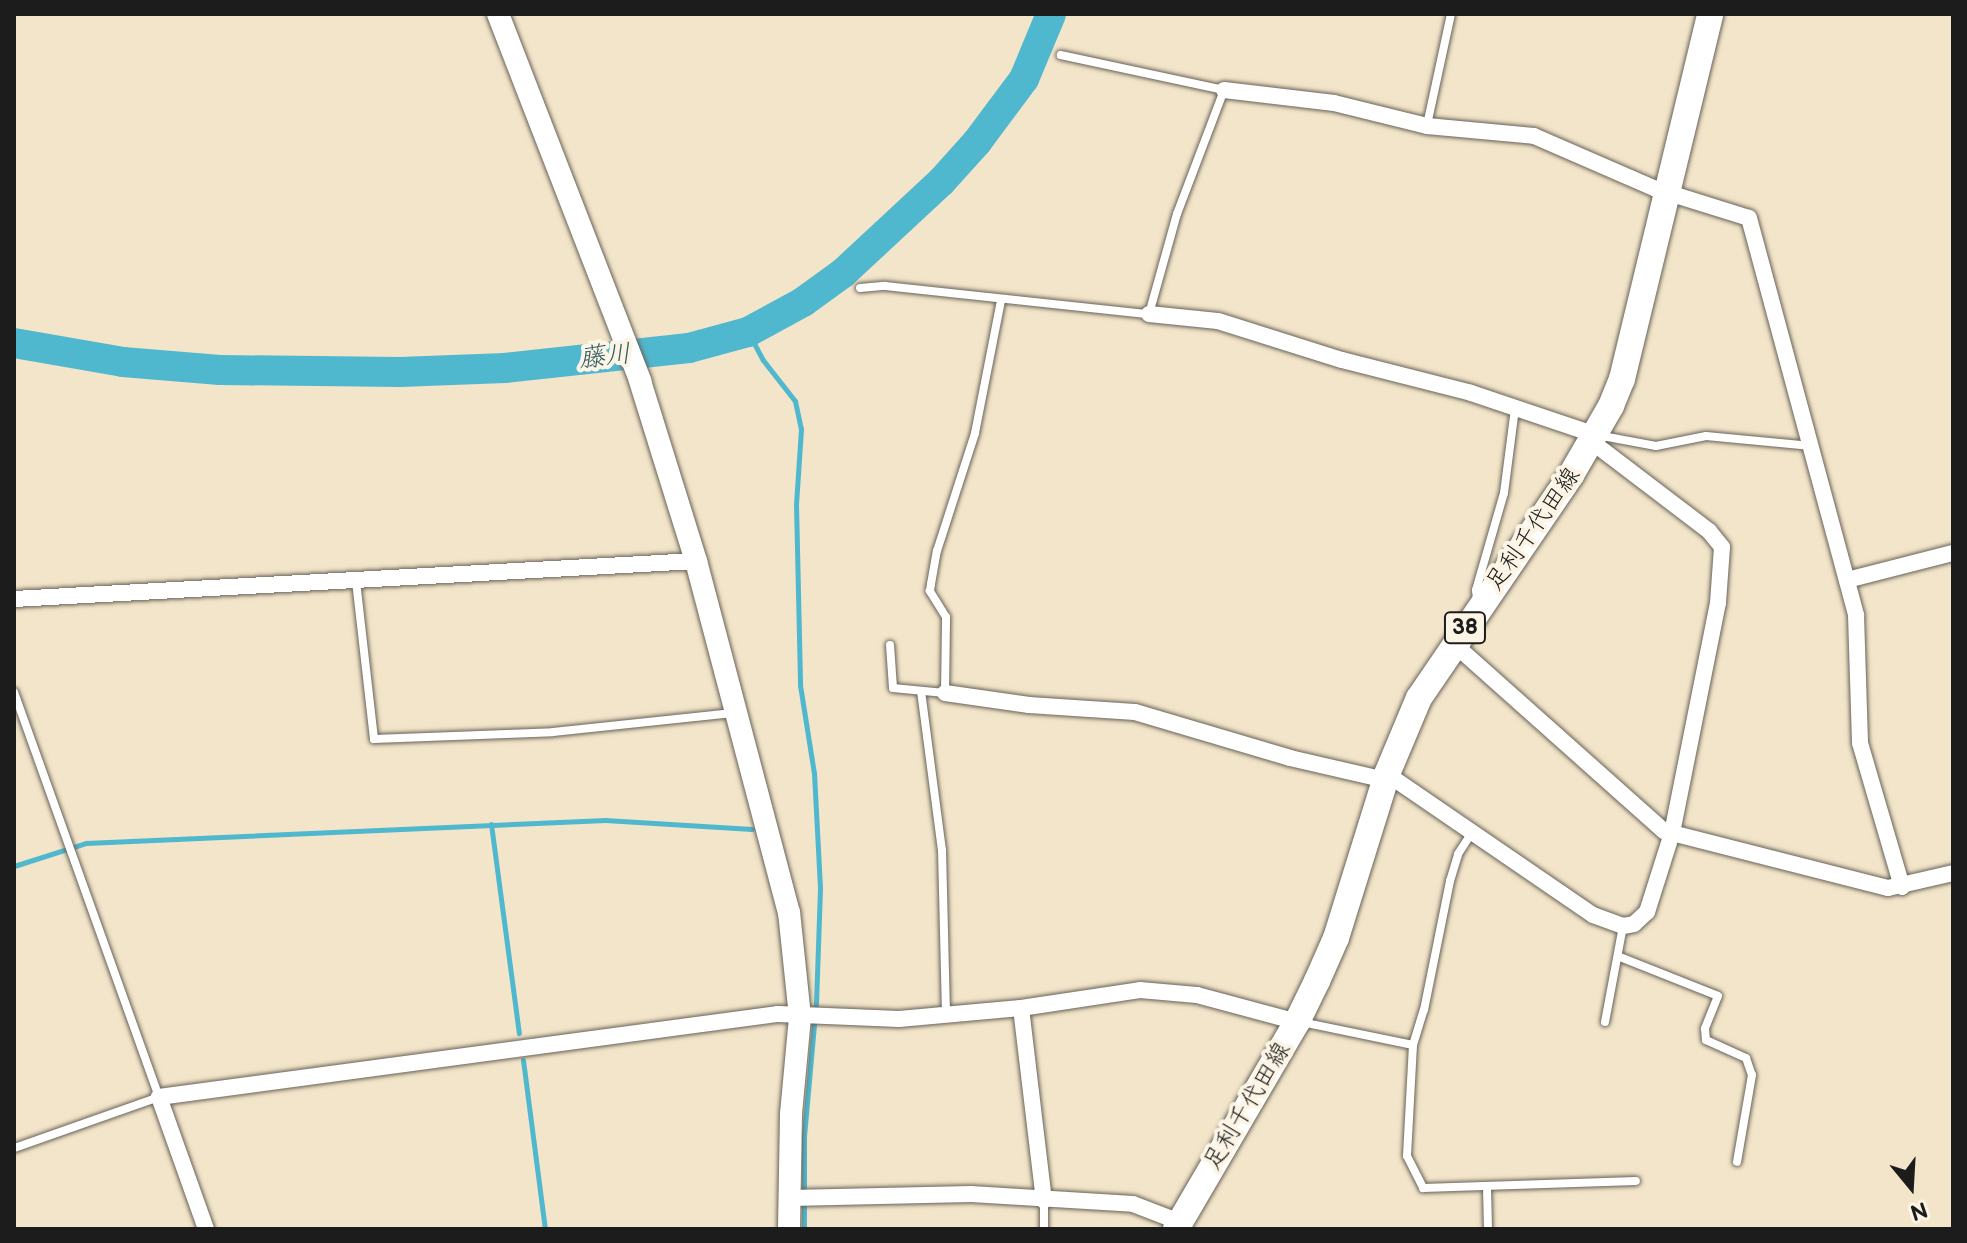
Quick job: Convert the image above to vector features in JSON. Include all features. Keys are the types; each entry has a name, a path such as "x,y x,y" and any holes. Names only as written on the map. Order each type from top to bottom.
{"main road":[{"name":"足利千代田線","path":"1178,1226 1297,1022 1336,938 1386,777 1419,698 1594,439 1622,379 1710,14"}],"street":[{"path":"498,14 639,376 696,561 789,912 800,1017 791,1114 789,1229"},
{"path":"1224,90 1334,103 1427,126 1534,136 1667,192 1749,218 1856,615 1860,743 1902,887"},
{"path":"945,693 1029,705 1135,712 1290,758 1386,777 1593,915 1623,926 1634,924 1647,912 1672,833 1718,603 1722,547 1709,531 1594,439 1515,408 1218,321 1149,314"},
{"path":"1847,580 1953,553"},
{"path":"14,599 696,561"},
{"path":"1454,644 1664,831 1888,888 1953,873"},
{"path":"206,1229 159,1097 778,1014 899,1019 1021,1008 1140,990 1197,995 1297,1022"},
{"path":"1021,1008 1044,1201"},
{"path":"790,1198 971,1194 1044,1201 1133,1204 1178,1226"}],"lane":[{"path":"1427,126 1451,14"},
{"path":"860,288 885,286 1149,314 1177,214 1224,90 1061,55"},
{"path":"890,645 893,688 945,693 946,617 930,591 941,538 975,433 1001,300"},
{"path":"1478,609 1476,590 1504,493 1515,408"},
{"path":"1594,439 1656,446 1706,436 1812,446"},
{"path":"356,581 374,739 538,733 737,713"},
{"path":"921,691 942,850 946,1013"},
{"path":"14,692 159,1097 14,1148"},
{"path":"1471,834 1458,854 1450,881 1424,1010 1413,1045 1407,1156 1423,1188 1636,1181"},
{"path":"1605,1022 1609,987 1620,957 1623,926"},
{"path":"1620,957 1718,996 1705,1029 1706,1040 1746,1058 1752,1075 1737,1162"},
{"path":"1297,1022 1319,1023 1413,1045"},
{"path":"1487,1188 1488,1229"},
{"path":"1044,1201 1044,1229"}],"waterway":[{"name":"藤川","path":"14,343 123,362 220,370 400,372 505,368 689,348 748,332 803,302 843,273 941,182 977,142 1024,79 1051,14"},
{"path":"748,332 763,360 795,401 801,429 796,504 800,685 814,773 820,889 816,1002 804,1136 804,1229"},
{"path":"14,866 86,843 605,820 752,829"},
{"path":"491,824 519,1033"},
{"path":"523,1060 545,1229"}]}
